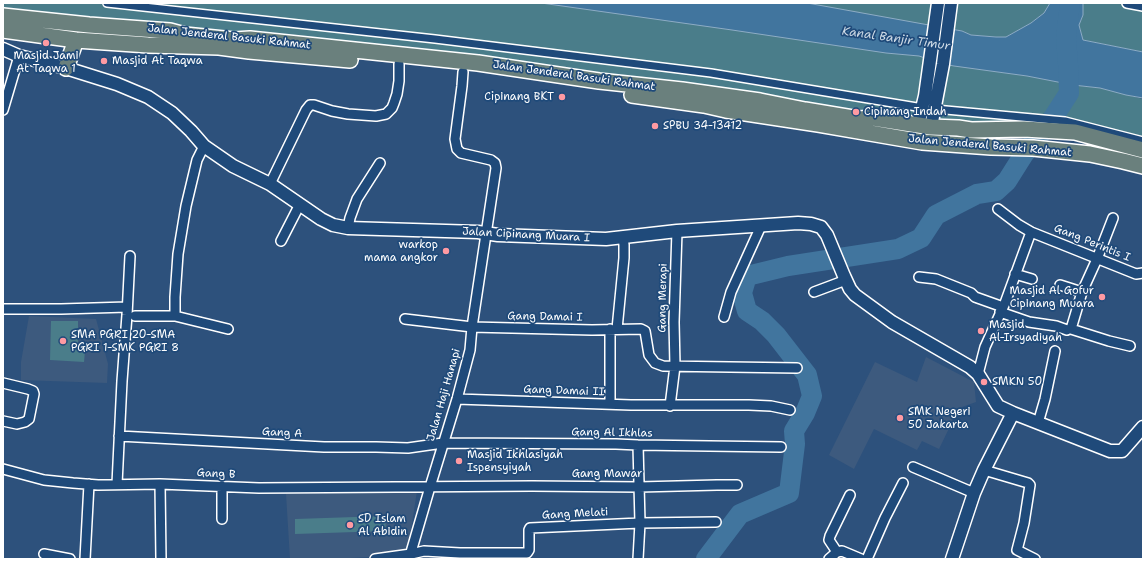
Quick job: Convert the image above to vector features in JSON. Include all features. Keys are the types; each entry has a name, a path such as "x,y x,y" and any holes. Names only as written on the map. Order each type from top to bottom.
{"main road":[{"name":"Jalan Jenderal Basuki Rahmat","path":"3,16 89,25 170,31 186,35 213,38 256,40 478,63 599,81 682,90 760,101 859,119 873,118 925,126 971,130 1024,129 1075,132 1143,150"},
{"name":"Jalan Jenderal Basuki Rahmat","path":"3,30 76,40 219,47 249,52 399,64 489,74 704,105 726,110 922,142 991,147 1033,148 1090,154 1143,166"},
{"path":"66,68 76,40"}],"street":[{"path":"107,3 435,39 711,73 1065,121 1143,141"},
{"path":"930,103 938,3"},
{"path":"925,126 948,35 951,3"},
{"path":"1127,3 1143,6"},
{"name":"Jalan Cipinang Muara I","path":"3,49 19,56 66,68 117,84 148,97 172,113 204,146 233,166 270,184 321,219 348,228 606,238 677,231 798,223 811,224 821,227 827,236 850,289 855,295 908,332 970,367 978,374 998,406 1110,451 1122,451 1143,427"},
{"path":"3,110 19,56"},
{"path":"270,184 306,110 310,105 348,114 376,116 386,114 392,108 397,94 399,64"},
{"name":"Jalan Haji Hanapi","path":"410,557 470,350 472,327 496,168 495,163 491,160 461,153 457,149 455,139 463,72"},
{"path":"175,316 178,254 185,213 198,160 204,146"},
{"path":"348,228 357,199 380,163"},
{"path":"281,241 300,204"},
{"name":"Gang Perintis I","path":"998,209 1019,225 1032,232 1136,274 1143,273"},
{"path":"1113,218 1082,292 1071,329 1130,346"},
{"path":"724,317 731,292 761,226"},
{"name":"Gang Merapi","path":"670,406 675,366 674,322 677,231"},
{"path":"978,374 985,347 994,330 1032,232"},
{"path":"610,404 614,329 624,258 623,237"},
{"path":"117,484 130,256"},
{"path":"1015,274 1032,279"},
{"path":"919,277 936,279 1029,322 1056,326 1067,330"},
{"path":"814,292 845,278"},
{"path":"1060,286 1082,292"},
{"path":"3,309 127,307"},
{"path":"135,316 175,316 228,329"},
{"name":"Gang Damai I","path":"405,319 472,327 592,330 643,329 645,330 649,355 655,363 663,366 675,366"},
{"path":"1038,423 1045,399 1055,351"},
{"path":"675,366 797,368"},
{"path":"3,383 28,389 33,391 34,394 29,419 26,422 17,424 3,421"},
{"name":"Gang Damai II","path":"457,399 670,406 771,406 790,410"},
{"path":"952,559 974,493 1013,413"},
{"name":"Gang A","path":"119,436 324,447 408,448 443,443"},
{"name":"Gang Al Ikhlas","path":"443,443 781,447"},
{"path":"638,446 640,523 638,559"},
{"path":"913,467 974,493"},
{"name":"Gang B","path":"3,469 44,480 89,484 160,484 259,488 430,487"},
{"path":"984,470 1028,483 1030,485 1024,523 1017,550 1035,559"},
{"path":"867,559 902,483"},
{"path":"85,559 89,484"},
{"path":"160,484 161,559"},
{"name":"Gang Mawar","path":"430,487 639,487 737,485"},
{"path":"222,486 222,519"},
{"path":"837,552 829,540 850,495"},
{"name":"Gang Melati","path":"374,559 410,557 424,551 527,556 529,550 530,528 640,523 716,522"},
{"path":"829,559 837,552 842,551 861,559"},
{"path":"44,554 70,559"}],"shaded area":[{"name":"SMA PGRI 20-SMA PGRI 1-SMK PGRI 8","path":"29,316 96,319 108,364 107,383 21,380 21,362"},
{"name":"SMK Negeri 50 Jakarta","path":"926,357 974,382 976,402 959,408 939,449 922,441 917,450 874,429 854,469 829,455 875,362 917,382"},
{"name":"SD Islam Al Abidin","path":"417,491 407,555 333,559 290,559 286,494"}],"green space":[{"path":"3,3 938,3 918,125 780,105 3,16"},
{"path":"951,3 1050,3 1044,13 1031,23 1006,37 996,37 971,35 949,28"},
{"path":"1071,3 1127,3 1143,6 1143,52 1083,40 1079,25 1083,15"},
{"path":"943,64 1100,88 1143,99 1143,150 1075,132 931,127"},
{"path":"51,321 78,321 78,351 85,351 84,362 50,360"},
{"path":"385,516 386,531 295,534 295,519"}],"water":[{"name":"Kanal Banjir Timur","path":"541,3 807,3 962,31 971,35 1006,37 1031,23 1044,13 1050,3 1083,3 1083,15 1079,25 1083,40 1143,52 1143,98 1100,88 943,64 919,56 886,53"}],"waterway":[{"path":"706,559 740,514 789,493 795,444 794,431 805,413 812,396 807,375 776,335 762,321 747,311 742,293 747,276 788,266 898,249 921,238 936,215 977,194 996,191 1007,181 1024,154 1051,121 1069,93 1066,38 1070,3"}],"place":[{"name":"Masjid Jami At Taqwa 1","path":"46,43"},
{"name":"Masjid At Taqwa","path":"104,61"},
{"name":"Cipinang BKT","path":"562,97"},
{"name":"Cipinang Indah","path":"856,112"},
{"name":"SPBU 34-13412","path":"655,126"},
{"name":"warkop mama angkor","path":"446,251"},
{"name":"Masjid Al Gofur Cipinang Muara","path":"1102,297"},
{"name":"Masjid Al-Irsyadiyah","path":"981,331"},
{"name":"SMA PGRI 20-SMA PGRI 1-SMK PGRI 8","path":"63,341"},
{"name":"SMKN 50","path":"984,382"},
{"name":"SMK Negeri 50 Jakarta","path":"900,418"},
{"name":"Masjid Ikhlasiyah Ispensyiyah","path":"459,461"},
{"name":"SD Islam Al Abidin","path":"350,525"}]}
